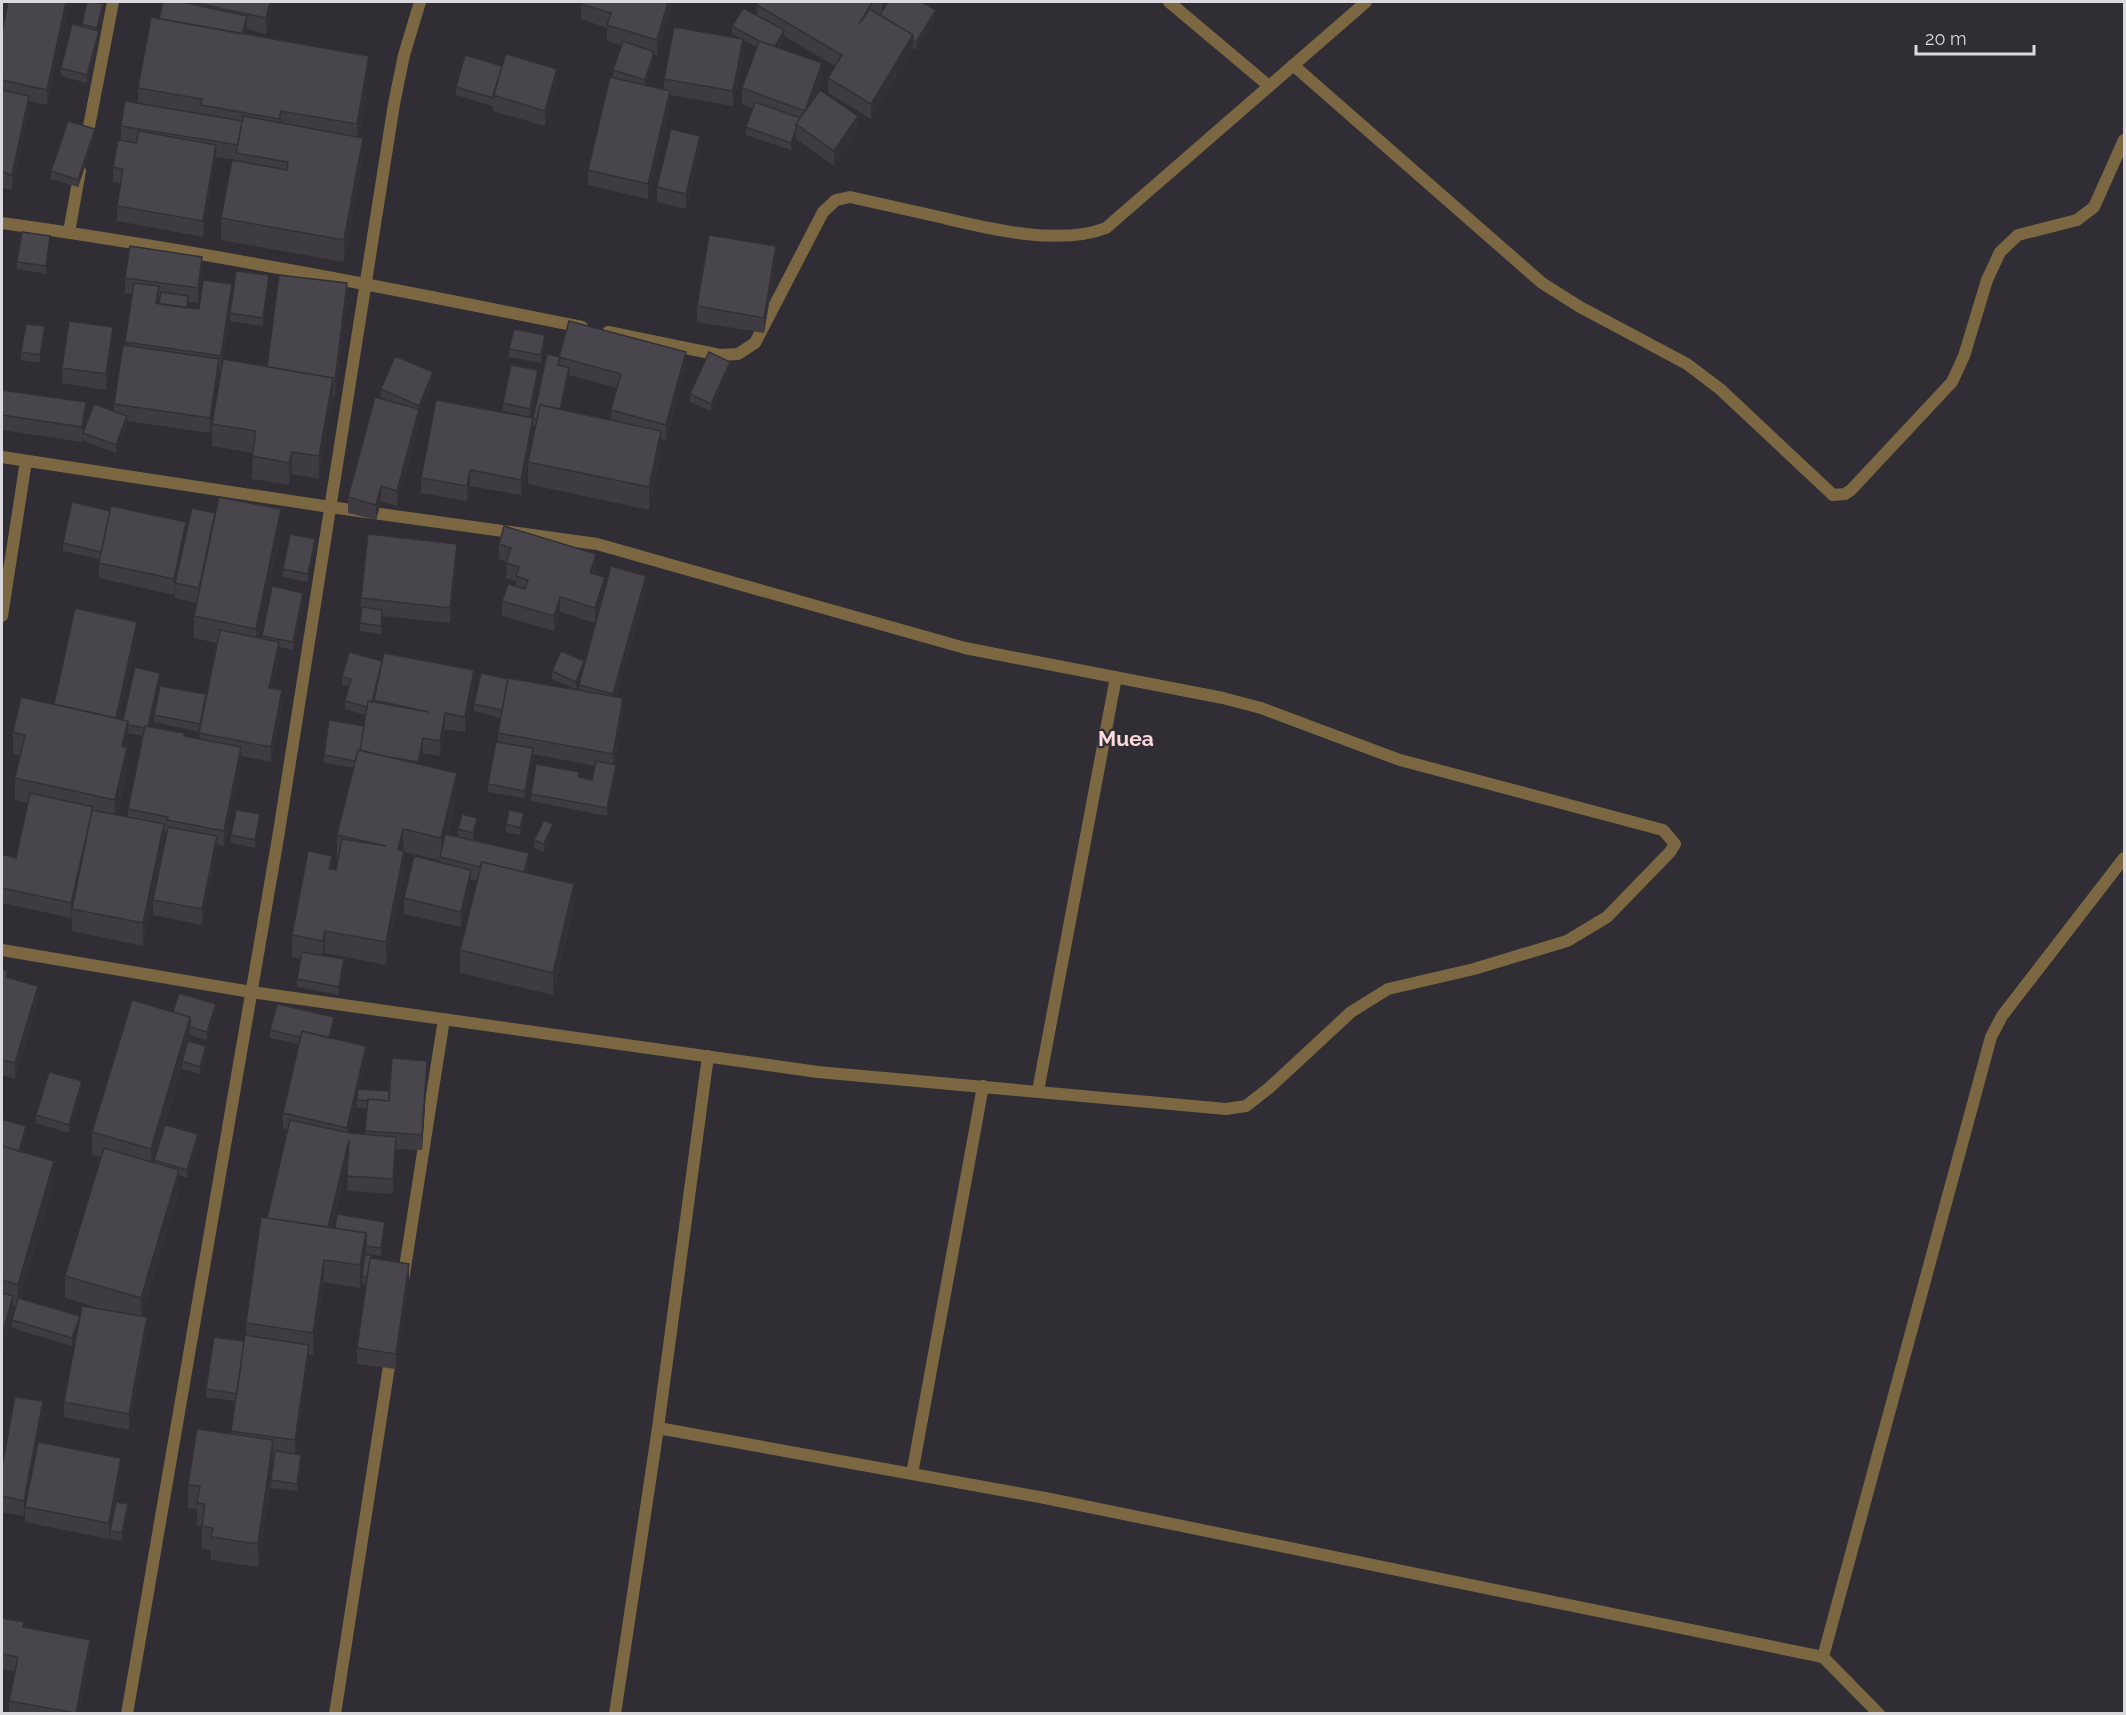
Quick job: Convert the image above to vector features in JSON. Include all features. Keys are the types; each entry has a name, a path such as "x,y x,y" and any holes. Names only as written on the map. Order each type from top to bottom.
{"street":[{"path":"69,232 113,2"},
{"path":"127,1713 278,838 404,55 420,2"},
{"path":"1169,2 1269,86"},
{"path":"2,223 69,232 366,284 720,355 738,354 754,342 823,212 836,200 850,197 1013,234 1078,235 1093,233 1106,228 1366,2"},
{"path":"1293,65 1542,283 1580,308 1687,363 1719,389 1833,495 1845,494 1851,490 1952,382 1964,356 1987,280 2000,252 2018,235 2077,220 2086,215 2094,207 2124,140"},
{"path":"2,456 330,507 597,544 965,648 1223,698 1261,708 1400,760 1663,830 1675,843 1670,852 1607,917 1567,941 1474,969 1388,989 1351,1012 1269,1088 1246,1106 1226,1109 818,1072 251,992 2,950"},
{"path":"2,616 26,461"},
{"path":"1038,1091 1116,677"},
{"path":"1823,1657 1991,1037 2002,1016 2124,858"},
{"path":"401,1290 444,1019"},
{"path":"615,1713 658,1428 708,1056"},
{"path":"912,1474 983,1086"},
{"path":"335,1713 394,1337"},
{"path":"658,1428 1045,1498 1823,1657 1880,1713"}],"building":[{"path":"8,2 66,2 47,90 2,80 2,32"},
{"path":"87,2 103,4 97,28 82,24"},
{"path":"163,2 181,2 247,16 242,34 159,19"},
{"path":"191,2 270,2 266,18"},
{"path":"581,2 668,2 657,40 607,25 611,13 581,4"},
{"path":"759,2 869,2 872,3 859,24 870,9 913,35 871,104 828,78 842,55 757,5"},
{"path":"888,2 922,2 936,10 916,42 913,40 913,35 880,15"},
{"path":"743,8 784,30 775,46 759,41 732,26"},
{"path":"151,17 369,56 357,124 281,111 279,119 201,105 202,99 138,88"},
{"path":"72,24 99,31 87,75 61,68"},
{"path":"674,27 743,39 733,91 664,79"},
{"path":"623,41 654,52 645,80 613,70"},
{"path":"759,41 822,63 805,111 742,88"},
{"path":"506,54 557,69 545,111 493,95"},
{"path":"465,55 502,66 493,98 456,87"},
{"path":"610,77 670,91 648,184 588,170"},
{"path":"2,90 29,96 12,175 2,172"},
{"path":"820,90 858,116 834,151 796,124"},
{"path":"125,101 242,121 238,145 121,126"},
{"path":"755,102 800,118 791,143 746,127"},
{"path":"243,116 363,138 344,240 221,218 232,160 287,170 288,162 236,153"},
{"path":"68,121 95,129 78,180 51,171"},
{"path":"671,129 700,136 686,194 657,187"},
{"path":"139,131 216,145 203,221 117,206 123,169 113,167 118,140 136,143"},
{"path":"22,232 50,236 46,266 17,262"},
{"path":"709,235 776,246 764,318 697,306"},
{"path":"130,246 202,257 198,288 125,278"},
{"path":"236,271 269,275 263,318 230,313"},
{"path":"279,275 347,283 335,381 333,378 267,367"},
{"path":"203,280 232,284 221,356 125,342 134,283 159,286 156,303 199,309"},
{"path":"161,292 188,296 187,308 159,304"},
{"path":"69,321 113,327 106,374 62,368"},
{"path":"569,321 686,352 666,425 611,410 621,374 559,357"},
{"path":"26,324 45,326 40,355 21,352"},
{"path":"514,329 545,335 541,355 509,349"},
{"path":"123,345 219,359 210,418 114,404"},
{"path":"709,352 730,362 711,404 690,394"},
{"path":"547,354 560,357 558,365 569,368 560,409 540,405 537,419 533,419"},
{"path":"395,356 433,372 419,406 381,389"},
{"path":"223,359 333,378 319,456 292,452 289,463 252,456 256,431 212,424"},
{"path":"511,365 538,370 530,409 503,403"},
{"path":"2,390 86,402 82,427 2,415"},
{"path":"375,397 419,409 397,491 381,486 376,505 348,497"},
{"path":"436,400 533,418 521,480 470,470 467,486 421,478"},
{"path":"94,404 127,416 116,445 83,433"},
{"path":"540,405 661,431 649,487 528,462"},
{"path":"219,497 281,509 256,629 194,616"},
{"path":"72,502 110,511 101,552 63,543"},
{"path":"111,506 186,522 174,579 99,563"},
{"path":"192,508 215,513 199,588 175,583"},
{"path":"504,526 596,554 590,573 605,577 595,608 560,597 554,616 502,601 508,584 525,589 528,580 516,576 519,567 506,563 511,548 499,544"},
{"path":"290,534 315,539 308,574 283,569"},
{"path":"368,534 457,544 450,608 361,598"},
{"path":"611,566 646,576 613,694 579,685"},
{"path":"272,586 303,593 293,642 262,636"},
{"path":"362,607 382,610 381,626 360,623"},
{"path":"75,608 137,622 116,718 54,704"},
{"path":"220,630 279,642 269,688 282,690 271,747 199,733"},
{"path":"561,651 584,661 576,682 552,671"},
{"path":"349,652 382,661 372,702 368,701 367,707 345,701 351,679 342,677"},
{"path":"384,653 474,670 465,717 445,713 440,741 423,738 418,762 360,750 368,701 429,712 374,700"},
{"path":"135,667 160,673 148,726 145,728 128,725 128,721 123,720"},
{"path":"481,673 508,679 502,710 474,704"},
{"path":"508,678 623,698 613,754 498,733"},
{"path":"160,686 206,694 200,724 154,715"},
{"path":"21,697 128,721 122,746 127,748 115,800 15,778 25,735 13,732"},
{"path":"329,720 364,726 360,750 358,750 355,761 324,755"},
{"path":"145,726 241,747 224,831 167,820 168,817 128,809"},
{"path":"496,742 533,748 525,791 488,784"},
{"path":"358,750 457,773 441,838 403,829 398,850 404,851 386,942 325,931 323,941 292,935 308,851 332,856 329,869 336,870 342,839 386,846 337,835"},
{"path":"596,761 616,765 607,808 531,794 536,764 579,772 578,777 592,780"},
{"path":"30,793 93,807 71,903 2,888 2,854 16,858"},
{"path":"92,810 164,824 143,923 72,909"},
{"path":"236,810 260,814 255,840 231,835"},
{"path":"509,810 524,813 520,828 506,824"},
{"path":"462,814 477,818 473,833 458,829"},
{"path":"544,820 553,824 544,844 534,840"},
{"path":"168,827 217,836 202,909 153,900"},
{"path":"445,834 529,853 524,872 482,862 480,867 440,857"},
{"path":"414,856 471,870 461,912 404,898"},
{"path":"482,862 574,884 553,973 460,950"},
{"path":"302,952 344,959 339,987 297,979"},
{"path":"2,969 8,971 6,977 38,986 15,1063 2,1060"},
{"path":"179,993 216,1004 207,1032 190,1027 190,1017 173,1012"},
{"path":"132,1000 190,1017 151,1149 92,1132"},
{"path":"277,1004 334,1017 329,1038 302,1031 300,1037 270,1030"},
{"path":"302,1031 366,1046 347,1128 283,1113"},
{"path":"188,1041 206,1046 200,1067 182,1061"},
{"path":"392,1058 427,1061 422,1135 365,1131 368,1099 389,1101"},
{"path":"49,1072 82,1081 69,1125 36,1115"},
{"path":"358,1089 389,1091 389,1101 357,1100"},
{"path":"2,1119 26,1126 19,1151 2,1146"},
{"path":"290,1120 350,1133 396,1137 393,1179 347,1176 349,1140 328,1227 267,1218"},
{"path":"165,1125 198,1134 187,1170 154,1160"},
{"path":"2,1146 54,1161 18,1285 2,1280"},
{"path":"104,1148 179,1170 141,1298 65,1276"},
{"path":"337,1214 385,1222 381,1248 366,1246 366,1233 335,1228"},
{"path":"261,1217 366,1233 360,1265 324,1260 313,1333 246,1323"},
{"path":"365,1255 372,1255 367,1278 362,1276"},
{"path":"370,1258 409,1264 396,1354 357,1348"},
{"path":"2,1293 13,1296 2,1335"},
{"path":"18,1298 80,1316 72,1338 12,1320"},
{"path":"82,1306 147,1317 129,1414 64,1402"},
{"path":"245,1335 309,1345 295,1440 231,1431"},
{"path":"214,1337 244,1341 237,1394 206,1389"},
{"path":"15,1397 43,1401 24,1501 2,1496 2,1467"},
{"path":"197,1429 273,1440 258,1544 211,1537 213,1528 202,1526 205,1504 197,1503 200,1486 188,1485"},
{"path":"38,1442 121,1458 109,1523 25,1507"},
{"path":"275,1451 301,1455 297,1484 271,1480"},
{"path":"116,1502 128,1504 122,1533 110,1531"},
{"path":"2,1618 24,1622 23,1627 90,1640 76,1713 9,1701 18,1657 2,1654"}],"district":[{"name":"Muea","path":"1126,738"}]}
